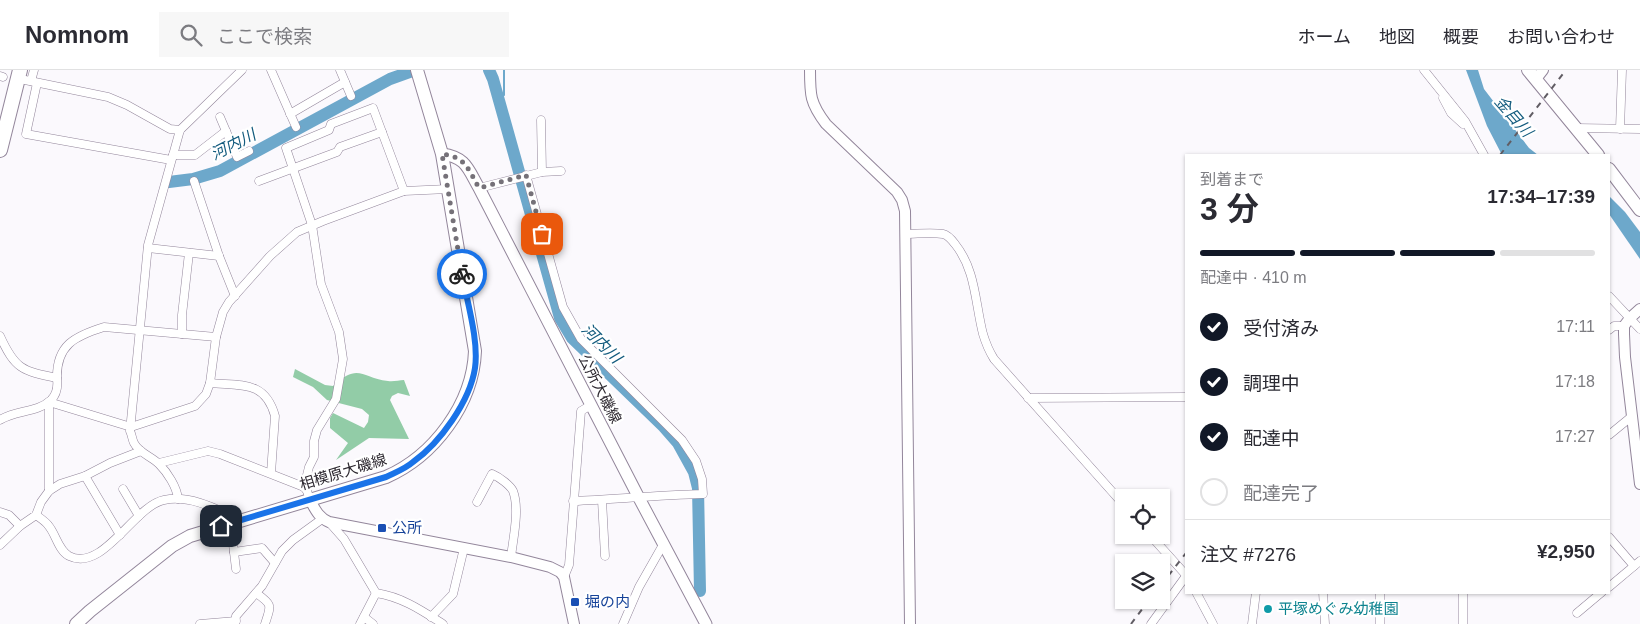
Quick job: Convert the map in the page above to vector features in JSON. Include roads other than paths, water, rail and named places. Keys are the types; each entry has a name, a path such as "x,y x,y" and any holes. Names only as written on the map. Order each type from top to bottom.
{"highway":[{"path":"0,116 5,74"},
{"path":"0,150 29,79"}],"main road":[{"name":"相模原大磯線","path":"76,624 172,546 190,536 386,477 404,469 434,444 459,409 469,390 475,368 475,352 442,154 417,71"},
{"path":"1536,73 1597,154"},
{"name":"公所大磯線","path":"442,154 458,158 467,167 479,188 706,624"},
{"path":"1610,170 1640,210"}],"street":[{"path":"34,70 29,79 26,134 172,157 195,155 226,131"},
{"path":"271,70 302,141"},
{"path":"340,70 351,96"},
{"path":"810,70 812,102 818,114 897,192 902,200 905,211 910,624"},
{"path":"1424,70 1442,92 1451,113 1468,126 1483,154"},
{"path":"1620,129 1622,70"},
{"path":"178,499 178,494 171,480 159,464 134,444 130,431 148,248 180,130 236,72"},
{"path":"29,79 108,96 170,129 180,130"},
{"path":"290,114 345,82"},
{"path":"304,487 309,467 314,457 314,441 317,430 336,399 344,359 339,332 321,284 312,225 286,148 329,130 331,124 373,108 404,191"},
{"path":"220,117 237,156 249,151"},
{"path":"541,120 542,172"},
{"path":"1576,128 1640,129"},
{"path":"259,181 337,152 340,147 382,132"},
{"path":"479,188 542,172 561,171"},
{"path":"523,176 563,307 573,326 581,339 682,440 696,461 702,479 703,494 573,501"},
{"path":"194,181 219,256 235,296"},
{"path":"49,402 131,427 195,406 206,394 210,383 216,337 223,312 229,302 270,256 297,232 404,191 448,189"},
{"path":"904,234 943,234 949,237 957,246 966,260 971,274 987,348 994,359 1115,495"},
{"path":"148,248 219,256"},
{"path":"182,334 182,315 189,253"},
{"path":"1610,296 1632,317 1640,329"},
{"path":"1610,329 1632,317"},
{"path":"1632,317 1625,357 1640,484"},
{"path":"0,420 38,408 49,402 56,394 62,351 71,341 93,330 104,327 216,337"},
{"path":"0,336 8,354 19,366 33,373 57,378"},
{"path":"210,383 255,387 262,392 273,407 275,416 270,473"},
{"path":"1028,398 1185,397"},
{"path":"49,402 49,492"},
{"path":"564,577 569,565 581,411 591,405"},
{"path":"1610,434 1631,417"},
{"path":"0,545 20,526 36,515 41,502 49,492 60,484 84,476 141,451"},
{"path":"159,464 208,452 220,454 304,487 310,500 325,520 344,539 376,593"},
{"path":"477,502 492,474 498,476 512,490 516,512 511,557"},
{"path":"84,476 120,535"},
{"path":"123,489 139,516"},
{"path":"36,515 48,525 61,548 68,556 79,559 86,559 98,552 120,535 151,506 162,500 178,499 209,505 234,517 235,521"},
{"path":"602,500 605,556"},
{"path":"0,512 9,515 20,526"},
{"path":"200,624 236,623 236,616 262,586 282,551 293,540 325,520 511,557 550,567 560,572 564,577 574,624"},
{"path":"1610,538 1637,564 1610,586"},
{"path":"623,624 639,587 664,543"},
{"path":"1158,544 1185,575"},
{"path":"236,569 234,548 262,548 275,563"},
{"path":"431,617 453,594 464,548"},
{"path":"1151,624 1185,577"},
{"path":"256,593 269,602 270,607 265,624"},
{"path":"376,593 406,601 443,624"},
{"path":"373,624 362,620 376,593"},
{"path":"1197,594 1213,624"},
{"path":"1252,624 1256,594"},
{"path":"1323,594 1325,624"},
{"path":"1380,594 1380,624"},
{"path":"1463,594 1463,624"},
{"path":"1577,613 1600,594"}],"water":[{"path":"1466,70 1478,70 1484,89 1529,148 1537,154 1501,154 1487,126"},
{"path":"1610,197 1625,212 1640,232 1640,259 1610,215"}],"waterway":[{"name":"河内川","path":"169,182 193,179 220,171 390,79 415,70"},
{"name":"河内川","path":"489,70 560,318 572,338 664,427 678,443 694,472 698,488 700,591"},
{"path":"499,99 504,95 504,70"}],"railway":[{"path":"1501,154 1566,70"},
{"path":"1170,573 1185,554"},
{"path":"1131,624 1142,609"}],"place":[{"name":"公所","path":"382,528"},
{"name":"堀の内","path":"575,602"},
{"name":"平塚めぐみ幼稚園","path":"1268,609"}],"water label":[{"name":"金目川","path":"1514,116"}]}
